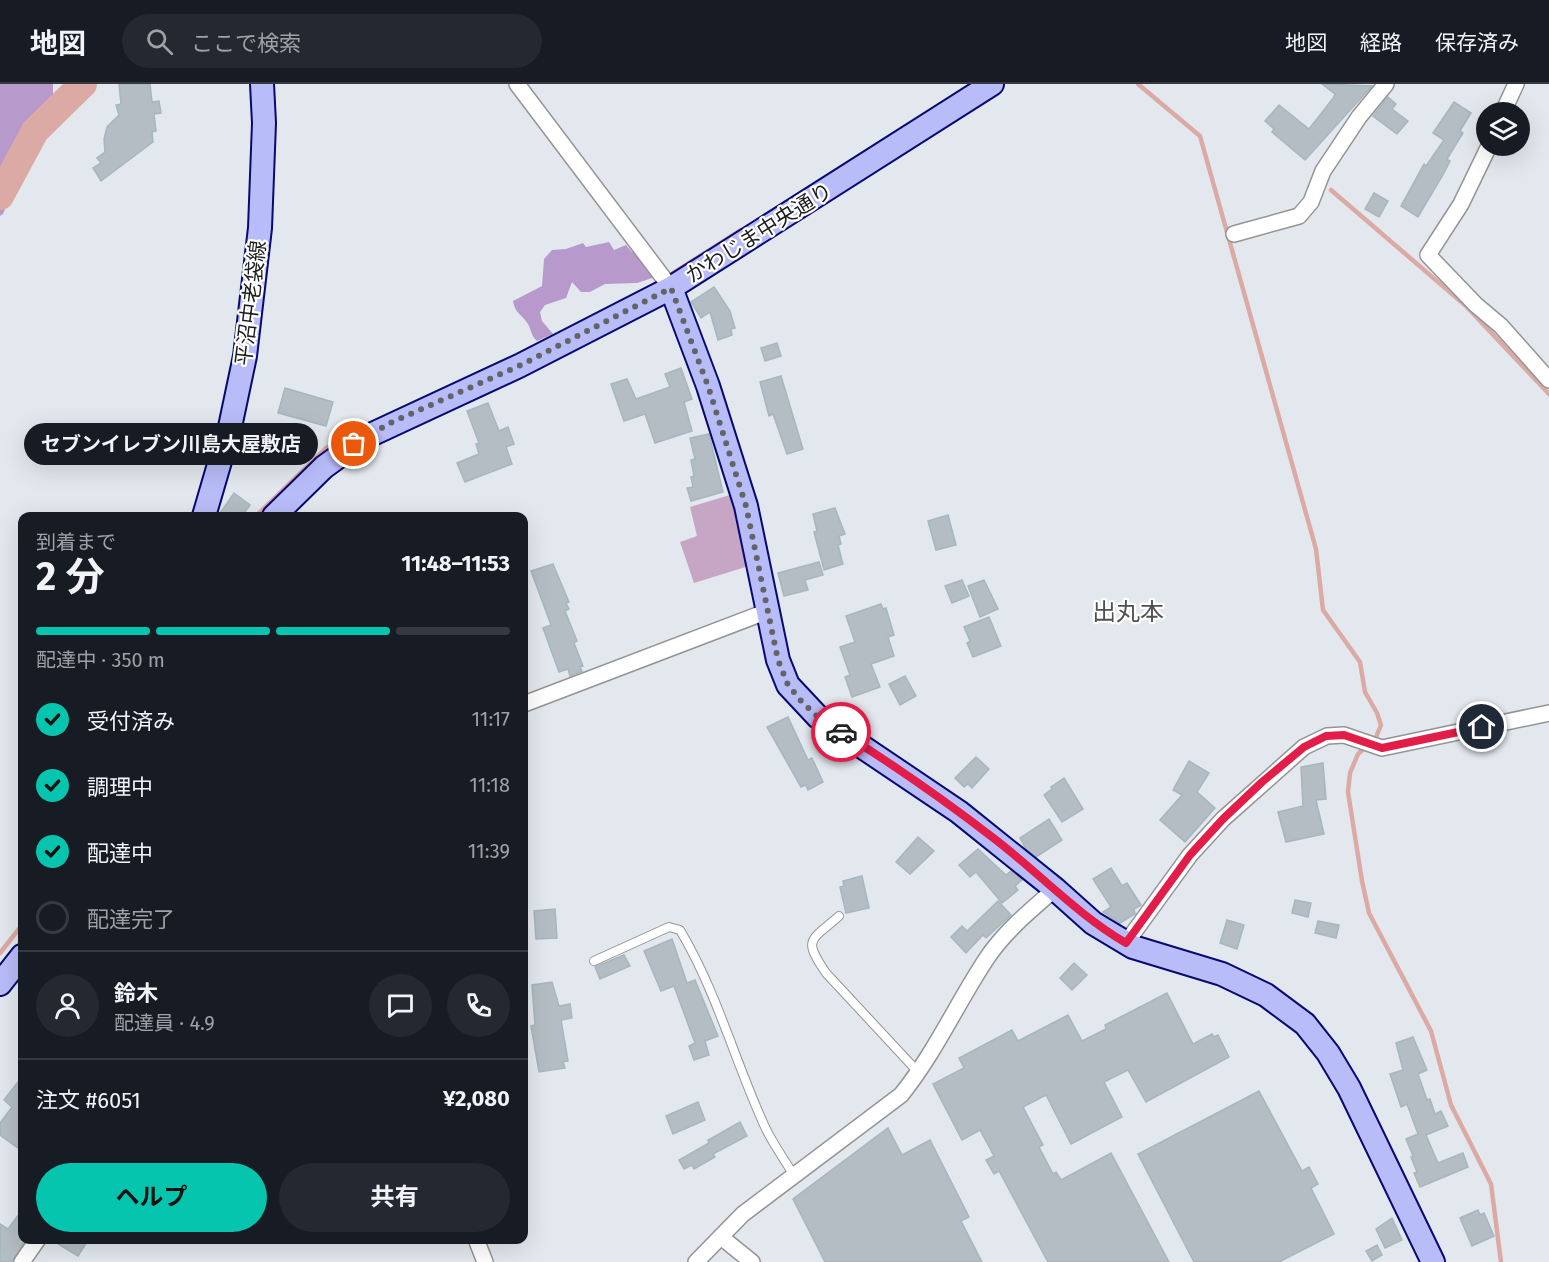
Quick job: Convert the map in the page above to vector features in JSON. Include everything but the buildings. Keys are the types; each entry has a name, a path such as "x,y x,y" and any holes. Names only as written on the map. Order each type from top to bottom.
{"street":[{"name":"平沼中老袋線","path":"205,512 230,427 245,356 261,228 264,123 262,84"},
{"path":"517,84 671,288 708,386 746,506 778,660 788,685 818,717 959,812 1055,889 1093,923 1126,943 1222,974 1266,995 1305,1024 1328,1053 1349,1088 1433,1262"},
{"name":"かわじま中央通り","path":"278,512 324,466 364,438 519,366 671,288 992,84"},
{"path":"1234,234 1299,216 1311,202 1323,171 1359,117 1386,84"},
{"path":"1508,102 1516,84"},
{"path":"1483,156 1461,204 1428,255 1476,305 1501,326 1549,380"},
{"path":"528,702 768,611"},
{"path":"1126,943 1190,855 1216,826 1262,782 1304,747 1326,736 1344,735 1382,748 1549,713"},
{"path":"696,1262 743,1214 901,1095 919,1073 988,957 1020,919 1055,889"},
{"path":"0,984 18,961"},
{"path":"721,1237 752,1262"},
{"path":"22,1262 35,1244"},
{"path":"478,1244 485,1262"}],"lane":[{"path":"839,916 812,939 810,948 815,958 826,973 919,1073"},
{"path":"594,961 669,927 680,930 695,956 724,1021 766,1128 794,1174"}],"shaded area":[{"path":"0,84 53,84 53,95 60,98 62,107 59,112 50,113 52,123 26,159 3,214 0,216"},
{"path":"609,242 614,250 626,245 632,252 638,249 655,277 637,283 605,284 590,292 581,292 572,282 566,298 545,305 540,312 542,321 553,334 537,341 526,321 515,309 513,301 542,286 544,259 552,250 566,249 583,243 586,247"},
{"path":"733,494 752,565 694,583 680,542 697,536 690,507"}],"waterway":[{"path":"0,196 35,131 83,84"},
{"path":"1138,84 1200,136 1316,549 1323,610 1360,662 1365,692 1381,725 1376,737 1358,754 1350,773 1348,792 1369,913 1431,1031 1451,1105 1491,1184 1501,1262"},
{"path":"1331,190 1466,306 1549,394"},
{"path":"667,277 741,230"},
{"path":"260,512 326,448 346,438"},
{"path":"0,953 18,930"}],"way so far":[{"path":"354,444 390,423 519,366 671,288 708,386 746,506 778,660 788,685 802,702 818,717 841,732"}],"place":[{"name":"セブンイレブン川島大屋敷店","path":"354,444"}],"district":[{"name":"出丸本","path":"1128,612"}],"route":[{"path":"841,732 959,812 1055,889 1093,923 1126,943 1190,855 1262,782 1304,747 1326,736 1344,735 1382,748 1482,727"}]}
